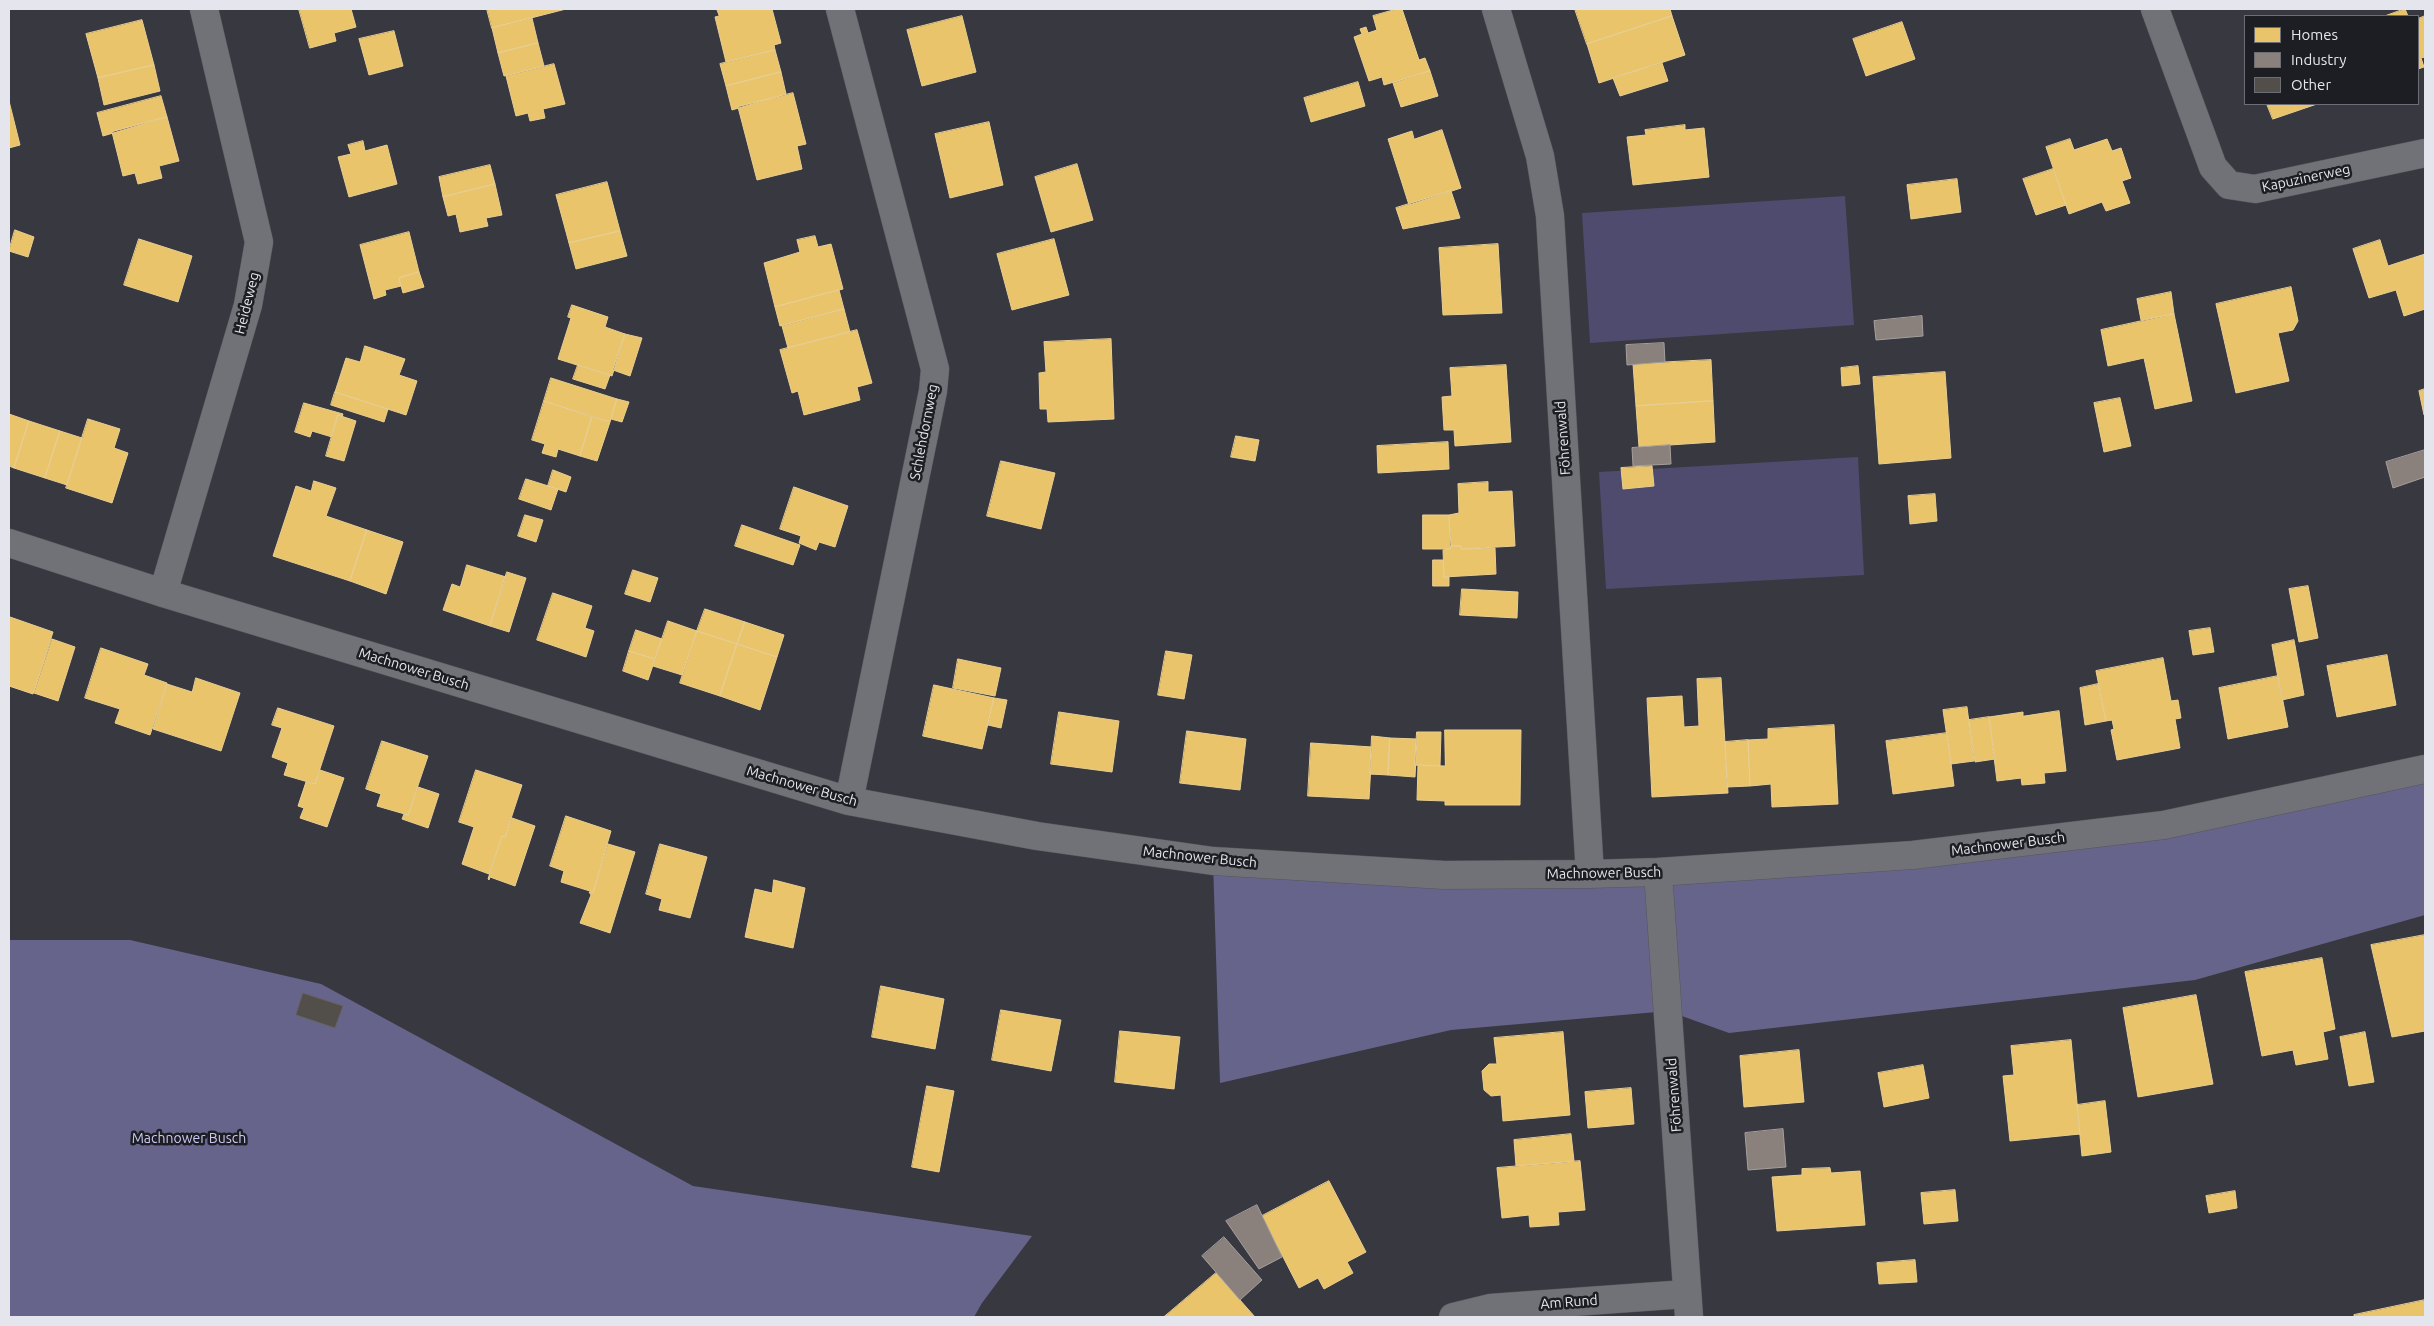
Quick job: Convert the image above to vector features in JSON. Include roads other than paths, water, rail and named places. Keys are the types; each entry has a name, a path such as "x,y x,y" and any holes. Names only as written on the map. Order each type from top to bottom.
{"street":[{"name":"Heideweg","path":"163,593 248,304 260,242 204,9"},
{"name":"Schlehdornweg","path":"840,9 935,369 933,391 849,802"},
{"name":"Föhrenwald","path":"1496,9 1540,156 1550,216 1590,874"},
{"name":"Kapuzinerweg","path":"2155,9 2213,167 2229,184 2255,189 2425,153"},
{"name":"Machnower Busch","path":"9,543 163,593 849,802 1037,836 1213,861 1444,875 1590,874 1658,872 1913,855 2164,825 2425,769"},
{"name":"Föhrenwald","path":"1658,872 1688,1306"},
{"name":"Am Rund","path":"1453,1317 1490,1308 1688,1306"}]}
